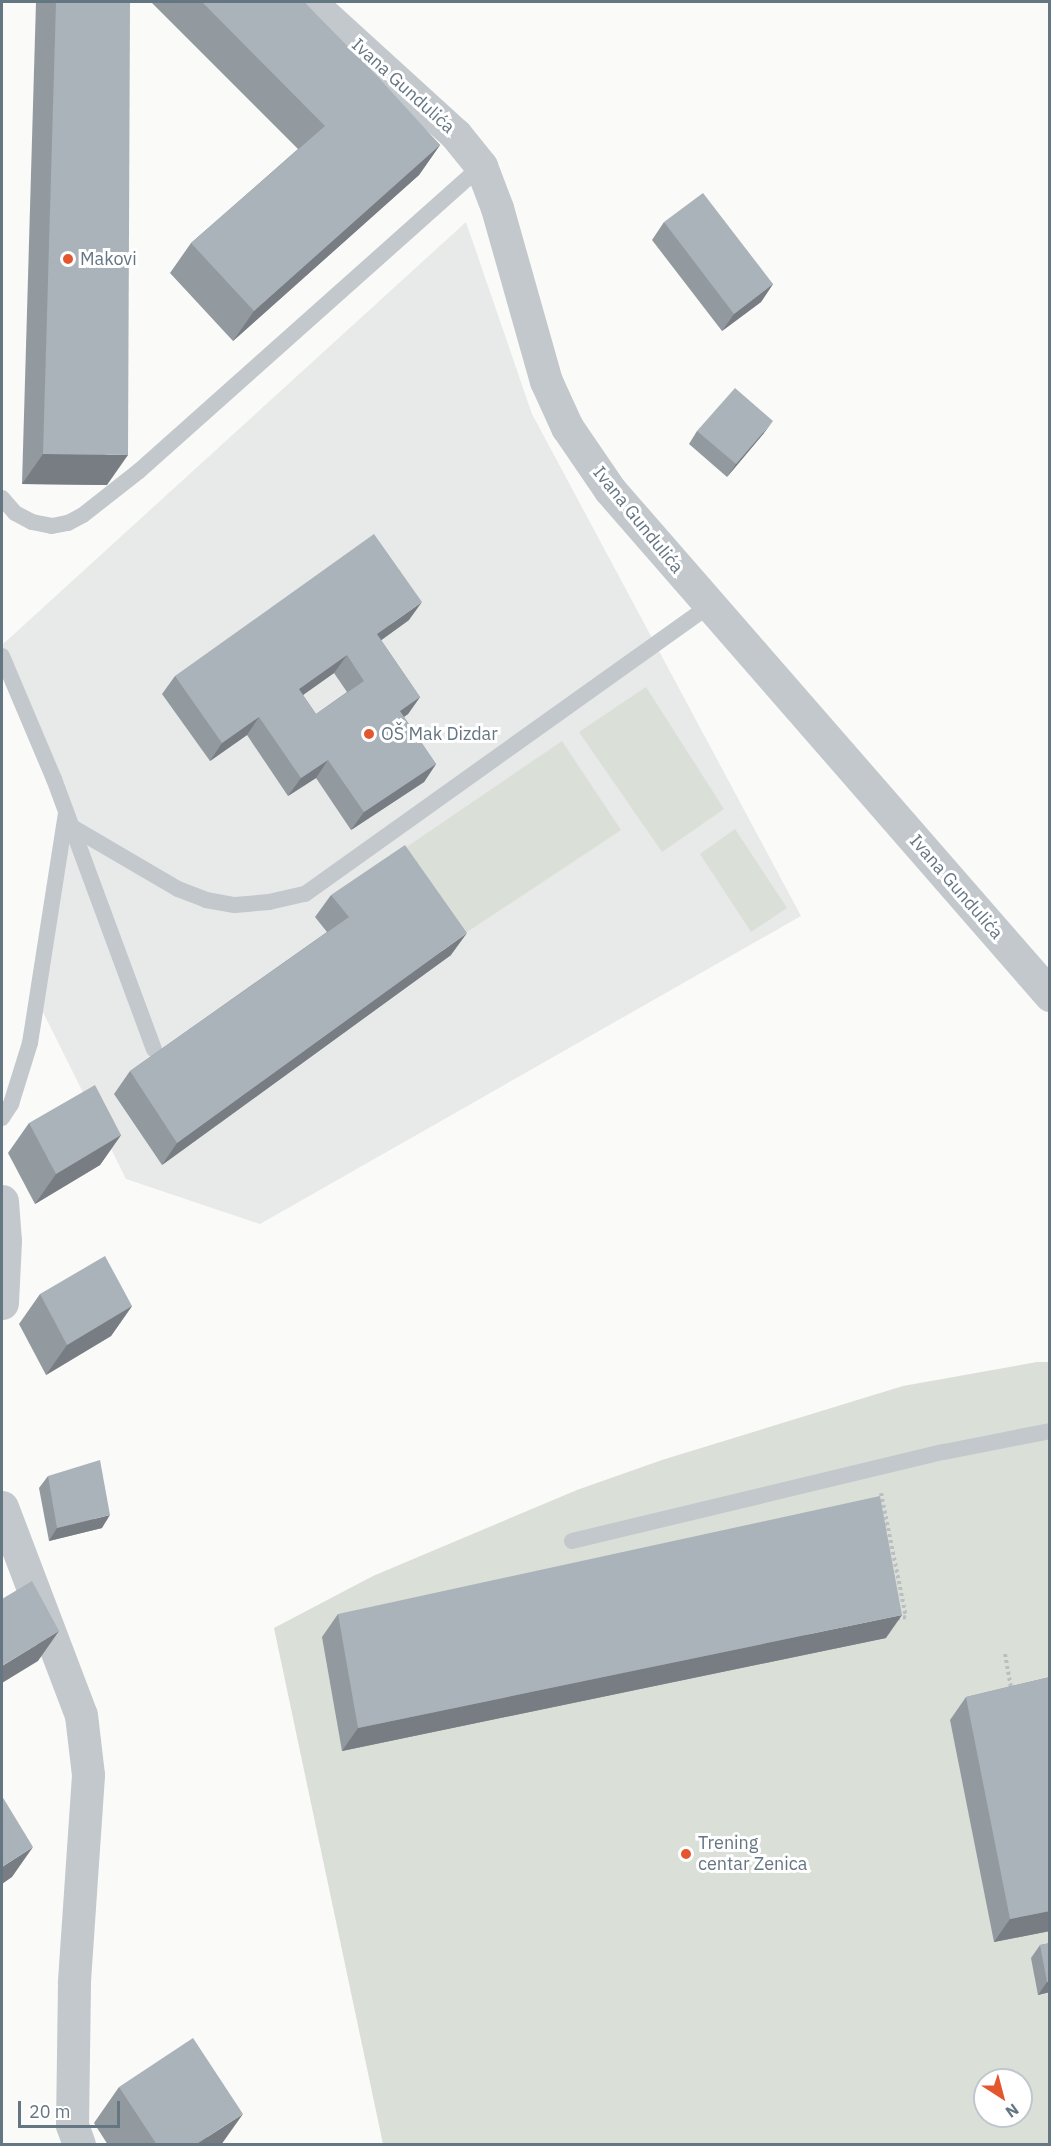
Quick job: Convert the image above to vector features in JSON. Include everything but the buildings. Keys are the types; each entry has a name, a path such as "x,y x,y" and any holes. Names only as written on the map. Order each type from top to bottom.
{"street":[{"name":"Ivana Gundulića","path":"310,2 456,135 481,166 497,208 546,381 567,427 610,490 1050,995"},
{"path":"2,1201 5,1241 2,1303"},
{"path":"2,1507 81,1715 88,1775 74,1983 72,2125 79,2145"}],"lane":[{"path":"2,498 15,513 32,522 52,526 68,523 83,515 139,471 481,166"},
{"path":"69,820 178,889 206,900 235,904 269,902 305,894 709,606"},
{"path":"2,656 69,820 154,1050"},
{"path":"2,1118 11,1104 30,1043 69,820"},
{"path":"572,1541 876,1468 1050,1431"}],"path":[{"path":"876,1468 906,1617 894,1619"},
{"path":"1005,1654 1012,1694"}],"shaded area":[{"name":"OŠ Mak Dizdar","path":"466,222 532,414 801,916 260,1224 126,1179 36,998 67,812 2,656 2,645"},
{"path":"646,687 724,809 662,852 579,732"},
{"path":"562,741 621,830 449,944 389,859"},
{"path":"735,829 787,908 751,932 700,854"},
{"name":"Trening centar Zenica","path":"1037,1362 1049,1362 1049,2144 383,2144 274,1628 373,1576 577,1490 662,1460 903,1386"}],"place":[{"name":"Makovi","path":"68,259"},
{"name":"OŠ Mak Dizdar","path":"369,734"},
{"name":"Trening centar Zenica","path":"686,1854"}]}
